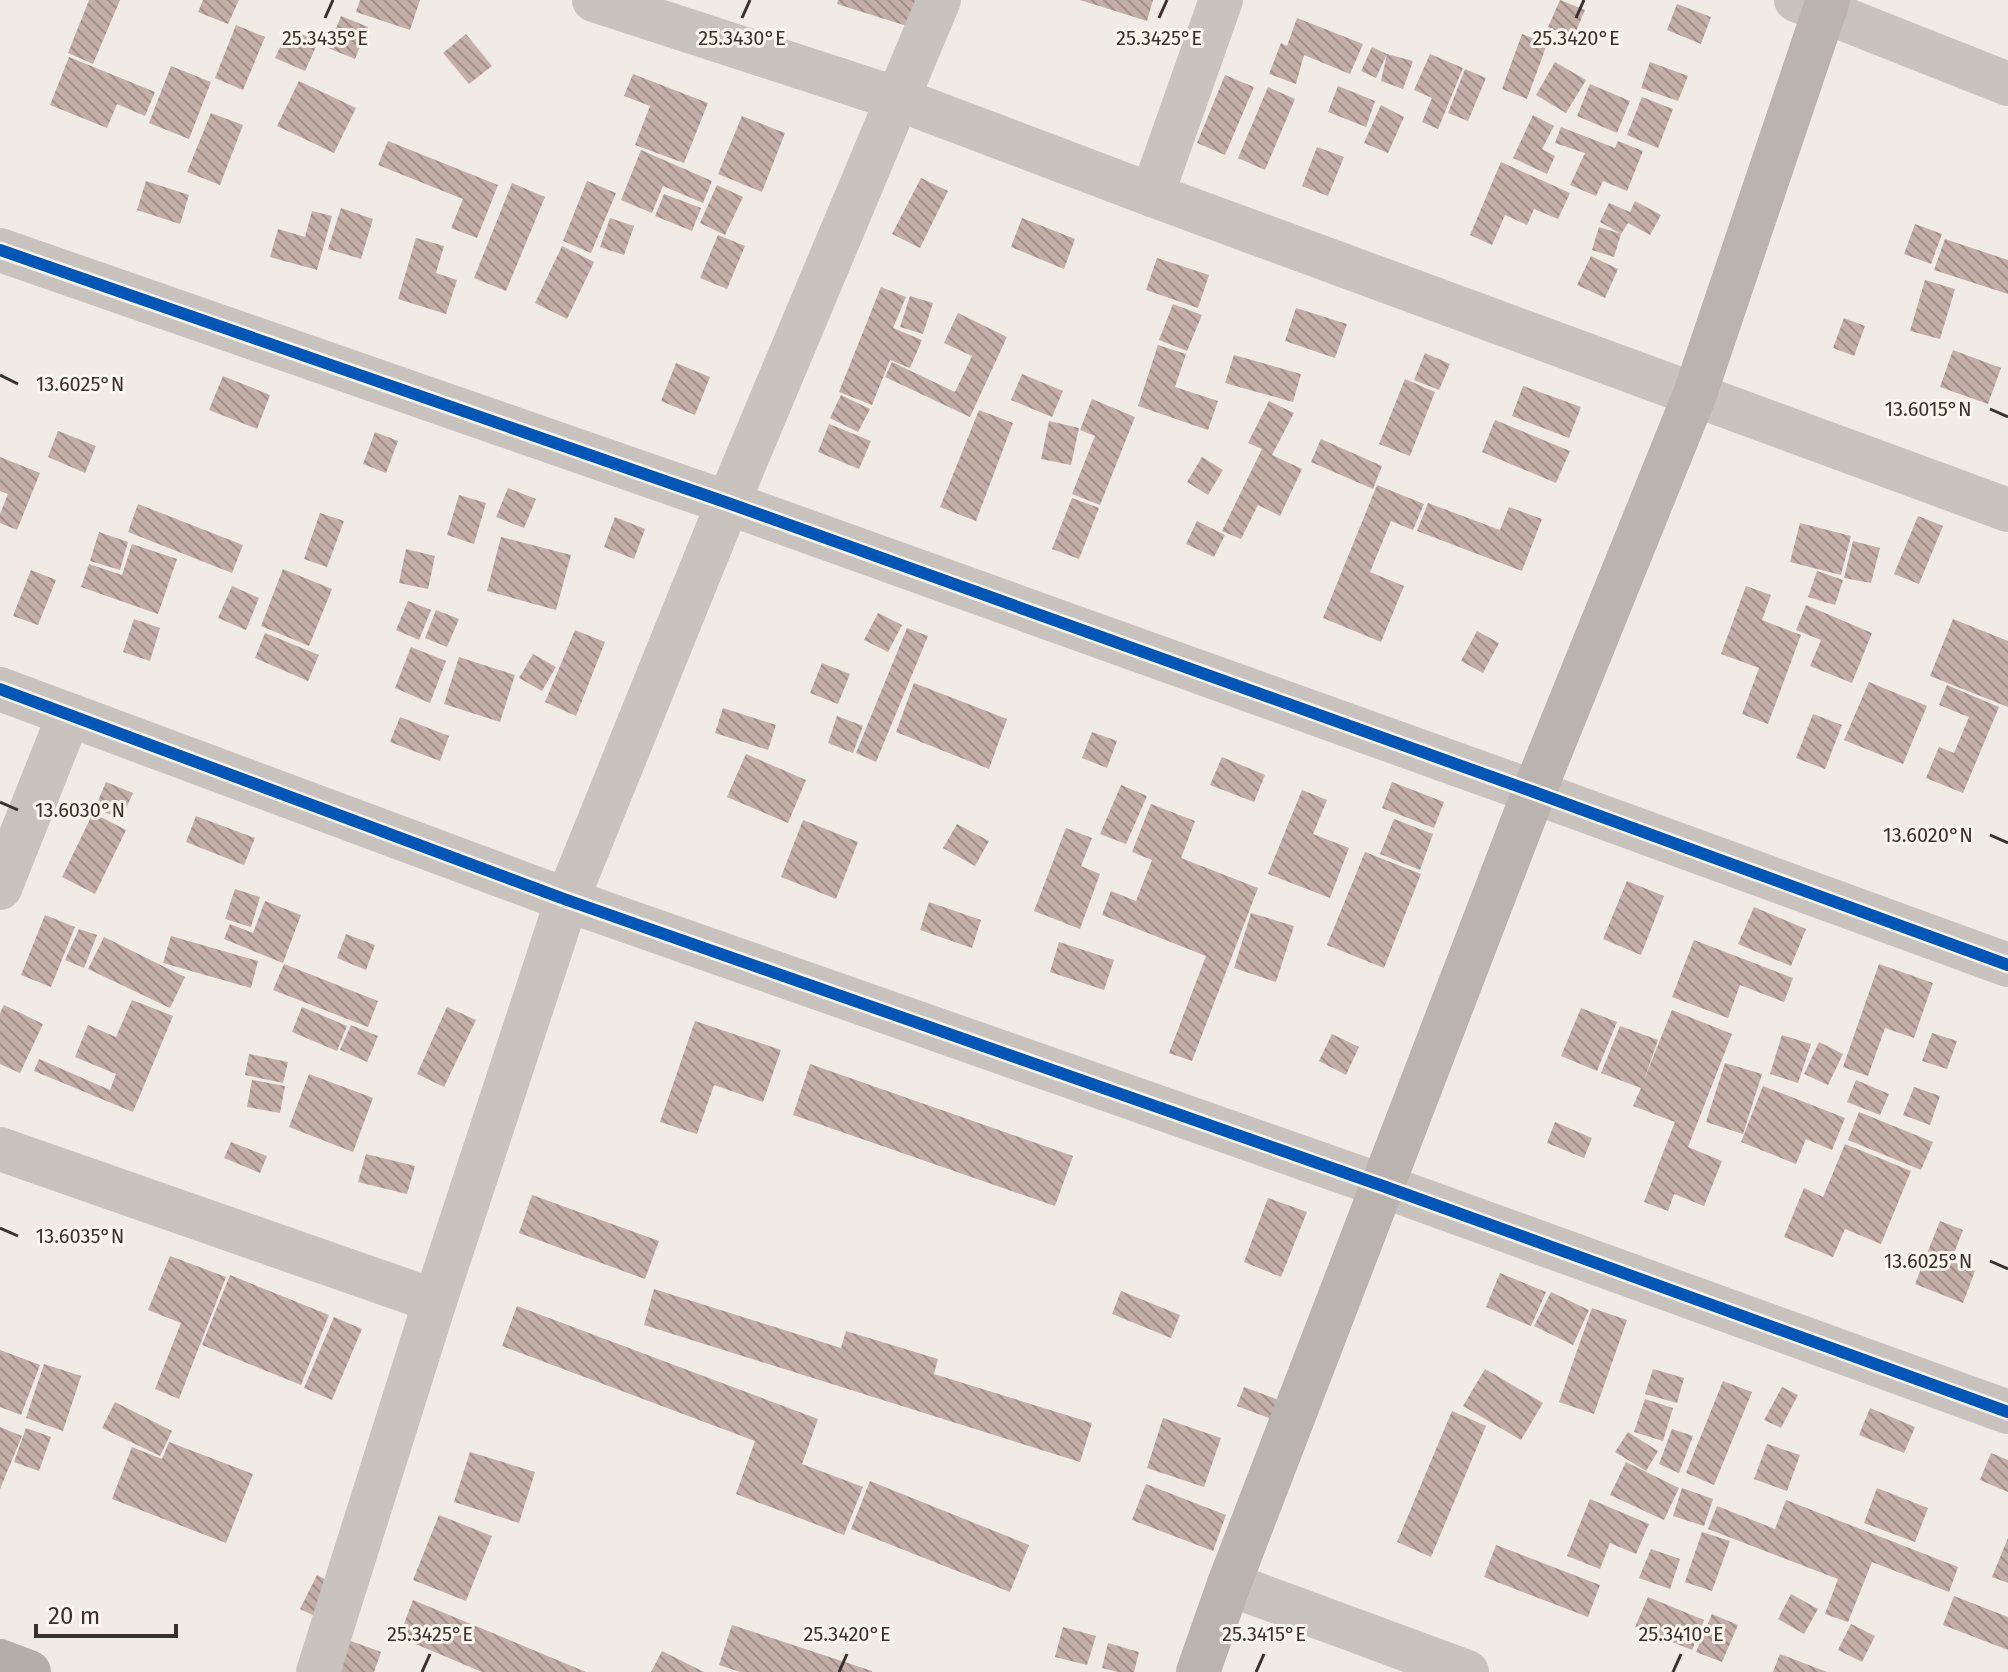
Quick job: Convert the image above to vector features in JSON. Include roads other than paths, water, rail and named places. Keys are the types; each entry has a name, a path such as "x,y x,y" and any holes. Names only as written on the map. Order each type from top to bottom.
{"highway":[{"path":"0,1661 29,1672"}],"main road":[{"path":"1198,1672 1229,1584 1534,792 1695,394 1816,3"}],"street":[{"path":"594,0 898,99 2008,510"},
{"path":"318,1672 435,1301 567,900 728,503 939,0"},
{"path":"1152,195 1221,0"},
{"path":"1816,3 2008,84"},
{"path":"0,250 728,503 2008,965"},
{"path":"0,689 567,900 1383,1186 2008,1412"},
{"path":"0,888 69,715"},
{"path":"0,1149 435,1301"},
{"path":"1229,1584 1467,1672"}]}
